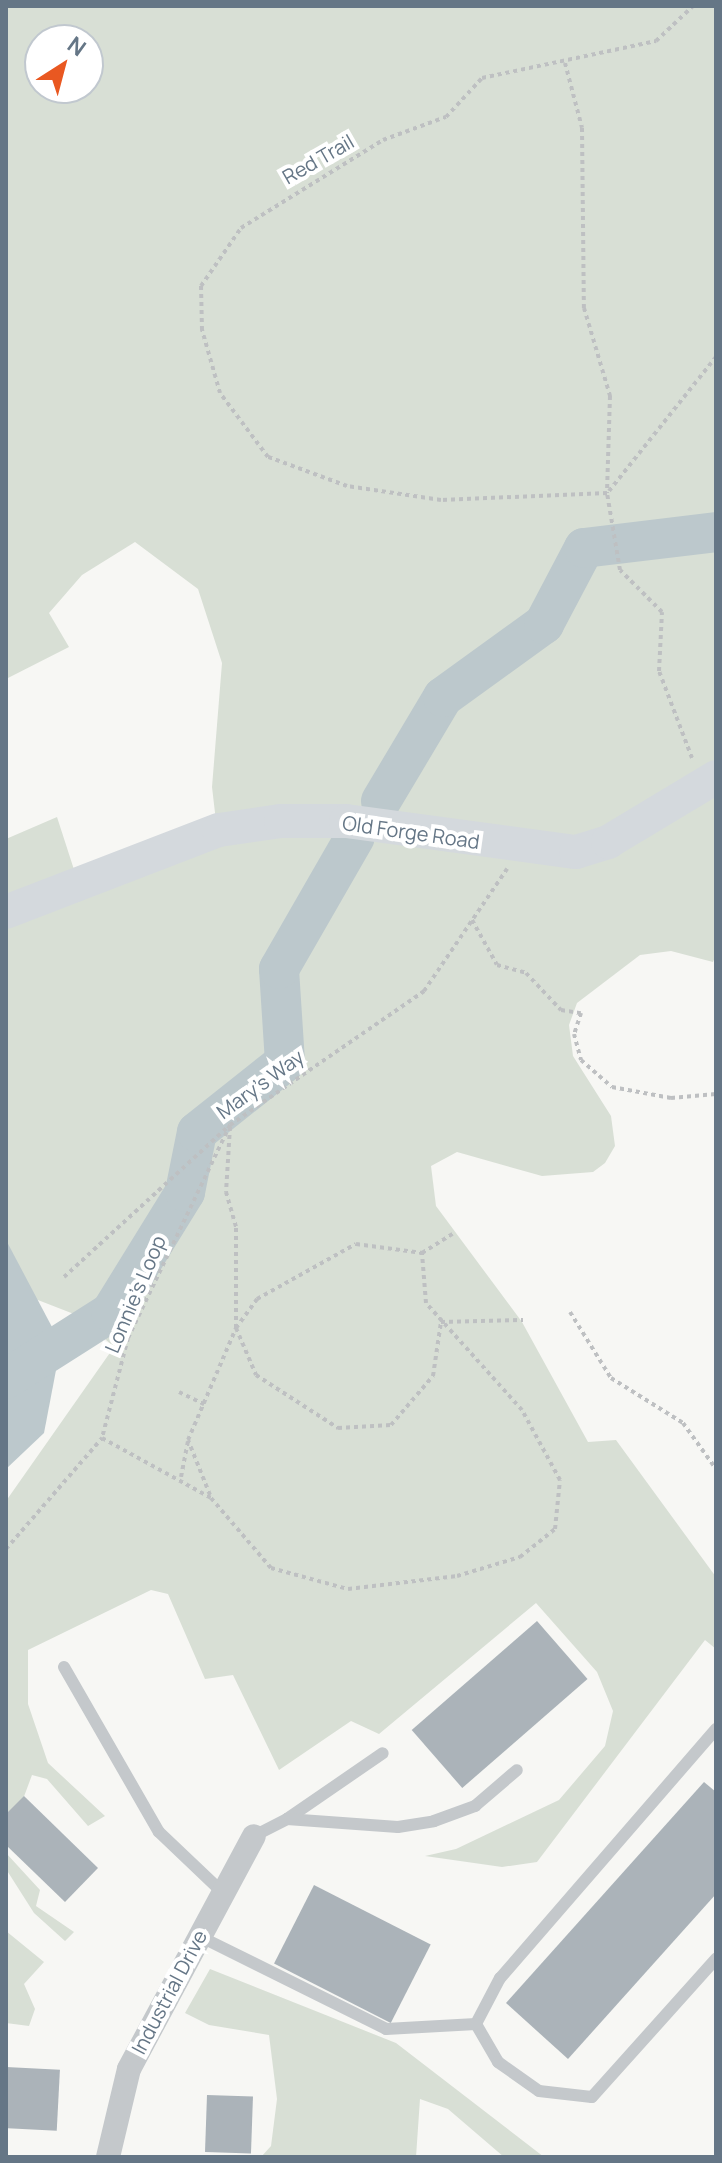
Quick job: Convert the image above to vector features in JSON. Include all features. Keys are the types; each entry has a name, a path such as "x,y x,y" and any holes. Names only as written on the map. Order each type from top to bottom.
{"street":[{"name":"Old Forge Road","path":"6,912 219,830 281,821 346,821 519,847 576,852 608,842 708,782"},
{"name":"Industrial Drive","path":"108,2157 129,2069 254,1836"}],"lane":[{"path":"64,1667 159,1832 223,1893"},
{"path":"476,2024 500,1978 716,1729"},
{"path":"254,1836 287,1819 383,1753"},
{"path":"287,1819 398,1827 434,1821 475,1806 517,1770"},
{"path":"199,1936 386,2029 476,2024"},
{"path":"476,2024 498,2062 539,2091 592,2097 716,1959"}],"path":[{"name":"Red Trail","path":"607,493 441,500 347,486 268,457 220,393 202,330 201,286 241,228 383,140 446,117 482,78 565,63 656,41 693,6"},
{"path":"565,63 582,128 584,308 610,396 607,493 620,570 662,612 659,671 708,782"},
{"path":"607,493 716,357"},
{"name":"Mary's Way","path":"64,1277 230,1125 424,991 519,847"},
{"path":"472,920 497,965 526,973 561,1010 581,1013 574,1034 581,1060 612,1087 671,1098 716,1094"},
{"path":"230,1125 226,1192 236,1228 236,1328 256,1375 338,1428 391,1425 433,1376 441,1322"},
{"name":"Lonnie's Loop","path":"102,1438 128,1338 230,1125"},
{"path":"180,1478 188,1440 236,1328 257,1299 356,1244 422,1253 453,1234"},
{"path":"6,1549 102,1438 141,1465 180,1478 211,1498 271,1568 348,1589 457,1576 520,1557 555,1529 560,1480 522,1410 426,1303 422,1253"},
{"path":"570,1312 611,1378 683,1423 716,1469"},
{"path":"441,1322 523,1320"},
{"path":"179,1392 204,1404"},
{"path":"188,1440 211,1498"}],"shaded area":[{"path":"6,6 716,6 716,955 713,962 671,951 640,955 577,1003 569,1025 573,1056 611,1116 615,1146 605,1163 593,1172 542,1176 457,1152 431,1166 436,1206 522,1322 588,1442 616,1440 716,1577 716,1649 705,1640 537,1862 502,1867 425,1856 456,1849 559,1800 605,1746 613,1711 597,1672 536,1603 379,1734 351,1721 279,1770 233,1675 205,1679 168,1594 151,1590 28,1650 28,1704 48,1763 105,1816 88,1826 47,1779 32,1775 6,1845 6,1501 114,1347 79,1316 25,1295 6,1259 6,839 57,817 78,882 217,830 212,787 222,663 198,589 135,542 82,575 49,613 69,647 6,679"},
{"path":"6,1240 61,1344 44,1433 6,1469"},
{"path":"6,1853 40,1890 36,1906 74,1932 65,1941 34,1913 6,1869"},
{"path":"6,1931 44,1962 24,1984 35,2009 29,2026 6,2023"},
{"path":"210,1969 396,2043 544,2157 504,2157 448,2109 420,2099 416,2157 261,2157 271,2146 277,2099 269,2035 209,2025 185,2013"}],"building":[{"path":"537,1621 588,1679 462,1788 412,1730"},
{"path":"704,1782 716,1792 716,1894 568,2059 506,2003"},
{"path":"24,1796 98,1868 65,1902 6,1845 6,1814"},
{"path":"314,1885 431,1944 391,2023 274,1963"},
{"path":"6,2067 60,2070 57,2131 6,2128"},
{"path":"207,2095 253,2097 251,2154 205,2152"}],"waterway":[{"path":"381,801 443,697 544,624 584,548 716,532"},
{"path":"6,1379 111,1312 185,1192 197,1132 285,1062 279,969 355,837"}]}
